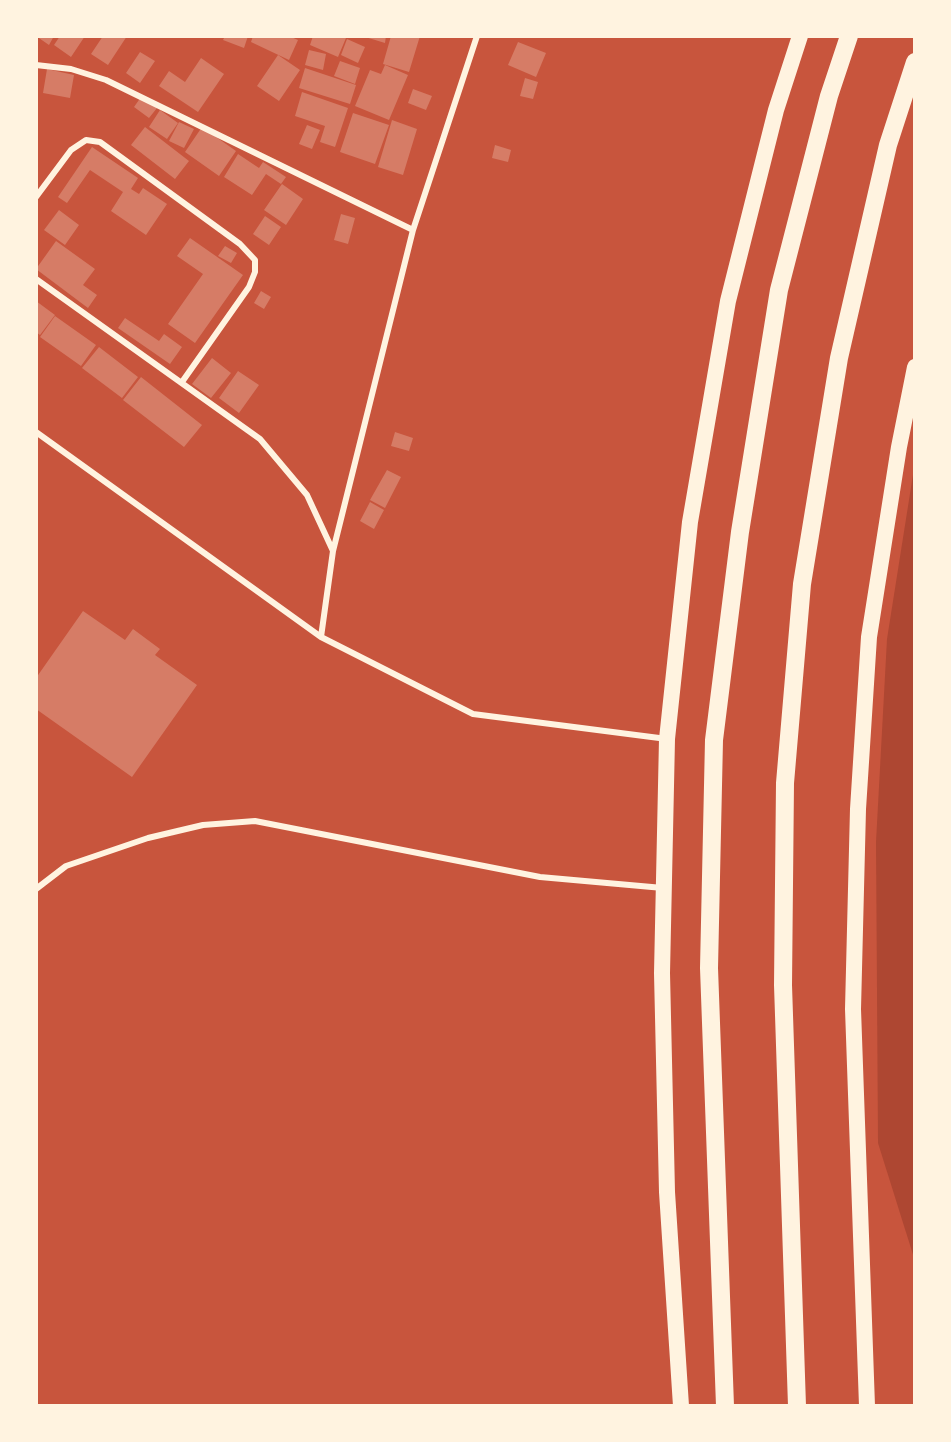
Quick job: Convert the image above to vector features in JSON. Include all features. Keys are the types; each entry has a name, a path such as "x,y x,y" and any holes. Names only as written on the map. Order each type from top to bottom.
{"highway":[{"path":"681,1406 667,1192 662,973 667,739 690,522 728,302 776,110 800,36"},
{"path":"725,1406 709,968 714,740 740,532 779,290 829,96 849,36"},
{"path":"797,1406 783,973 785,783 802,584 839,358 888,145 915,62"},
{"path":"867,1406 853,1008 858,809 869,637 898,447 915,367"}],"street":[{"path":"321,638 333,551 413,230 477,36"},
{"path":"36,65 71,69 106,80 413,230"},
{"path":"36,196 71,150 86,140 100,142 240,244 255,260 255,272 249,287 182,382"},
{"path":"36,279 260,439 307,495 333,551"},
{"path":"36,432 321,638 473,714 667,739"},
{"path":"36,889 66,866 148,838 203,825 255,821 540,878 664,888"}],"shaded area":[{"path":"915,462 915,1261 878,1143 876,842 887,639"}],"building":[{"path":"36,36 54,36 49,45"},
{"path":"60,36 85,36 71,57 54,45"},
{"path":"103,36 127,36 108,65 91,54"},
{"path":"225,36 248,36 244,48 223,40"},
{"path":"253,36 289,36 298,40 289,60 251,42"},
{"path":"313,36 346,38 338,57 310,45"},
{"path":"362,36 386,36 385,43"},
{"path":"391,36 420,36 409,72 383,64"},
{"path":"347,39 365,47 358,63 341,55"},
{"path":"518,42 546,53 536,77 508,65"},
{"path":"309,50 326,54 323,70 305,65"},
{"path":"140,52 155,61 140,83 126,73"},
{"path":"278,55 300,70 279,101 257,86"},
{"path":"201,58 224,74 198,112 159,86 169,71 185,82"},
{"path":"340,61 360,68 355,84 334,76"},
{"path":"385,65 408,75 389,120 355,106 370,70 381,74"},
{"path":"305,68 356,85 350,104 299,88"},
{"path":"47,69 74,75 70,98 43,93"},
{"path":"525,78 538,82 533,99 520,96"},
{"path":"413,89 432,96 426,110 408,103"},
{"path":"302,92 348,108 335,147 320,142 325,126 295,116"},
{"path":"141,97 157,108 149,118 134,107"},
{"path":"160,110 178,123 167,139 149,127"},
{"path":"353,113 389,125 375,164 340,152"},
{"path":"392,120 417,129 403,175 378,167"},
{"path":"179,122 194,129 184,148 169,141"},
{"path":"307,125 320,130 312,149 299,144"},
{"path":"145,127 189,161 175,179 131,145"},
{"path":"202,127 236,151 219,176 185,152"},
{"path":"495,145 511,150 508,162 492,158"},
{"path":"92,147 138,178 131,189 139,194 143,188 167,204 146,235 111,211 123,192 90,170 67,203 58,197"},
{"path":"238,154 259,168 263,162 286,177 281,184 266,174 252,195 224,177"},
{"path":"282,184 303,199 286,225 264,210"},
{"path":"59,210 79,225 65,245 44,230"},
{"path":"341,214 355,218 348,244 334,240"},
{"path":"265,216 281,227 269,245 253,234"},
{"path":"190,238 243,275 195,343 168,324 203,274 177,256"},
{"path":"56,241 95,269 83,285 97,295 88,308 36,269"},
{"path":"225,246 237,253 231,263 218,256"},
{"path":"261,291 271,297 264,309 254,303"},
{"path":"36,301 55,315 40,335 36,332"},
{"path":"55,316 96,345 81,366 40,337"},
{"path":"125,318 159,341 164,334 182,347 170,364 118,328"},
{"path":"99,347 138,377 122,398 82,368"},
{"path":"212,358 231,373 211,398 192,384"},
{"path":"238,371 259,385 239,413 219,398"},
{"path":"141,377 202,425 184,447 123,400"},
{"path":"395,432 413,438 409,451 391,446"},
{"path":"387,470 401,477 385,508 370,500"},
{"path":"370,502 384,510 374,529 360,521"},
{"path":"83,611 125,640 133,629 160,649 155,655 197,685 132,777 36,709 36,678"}]}
